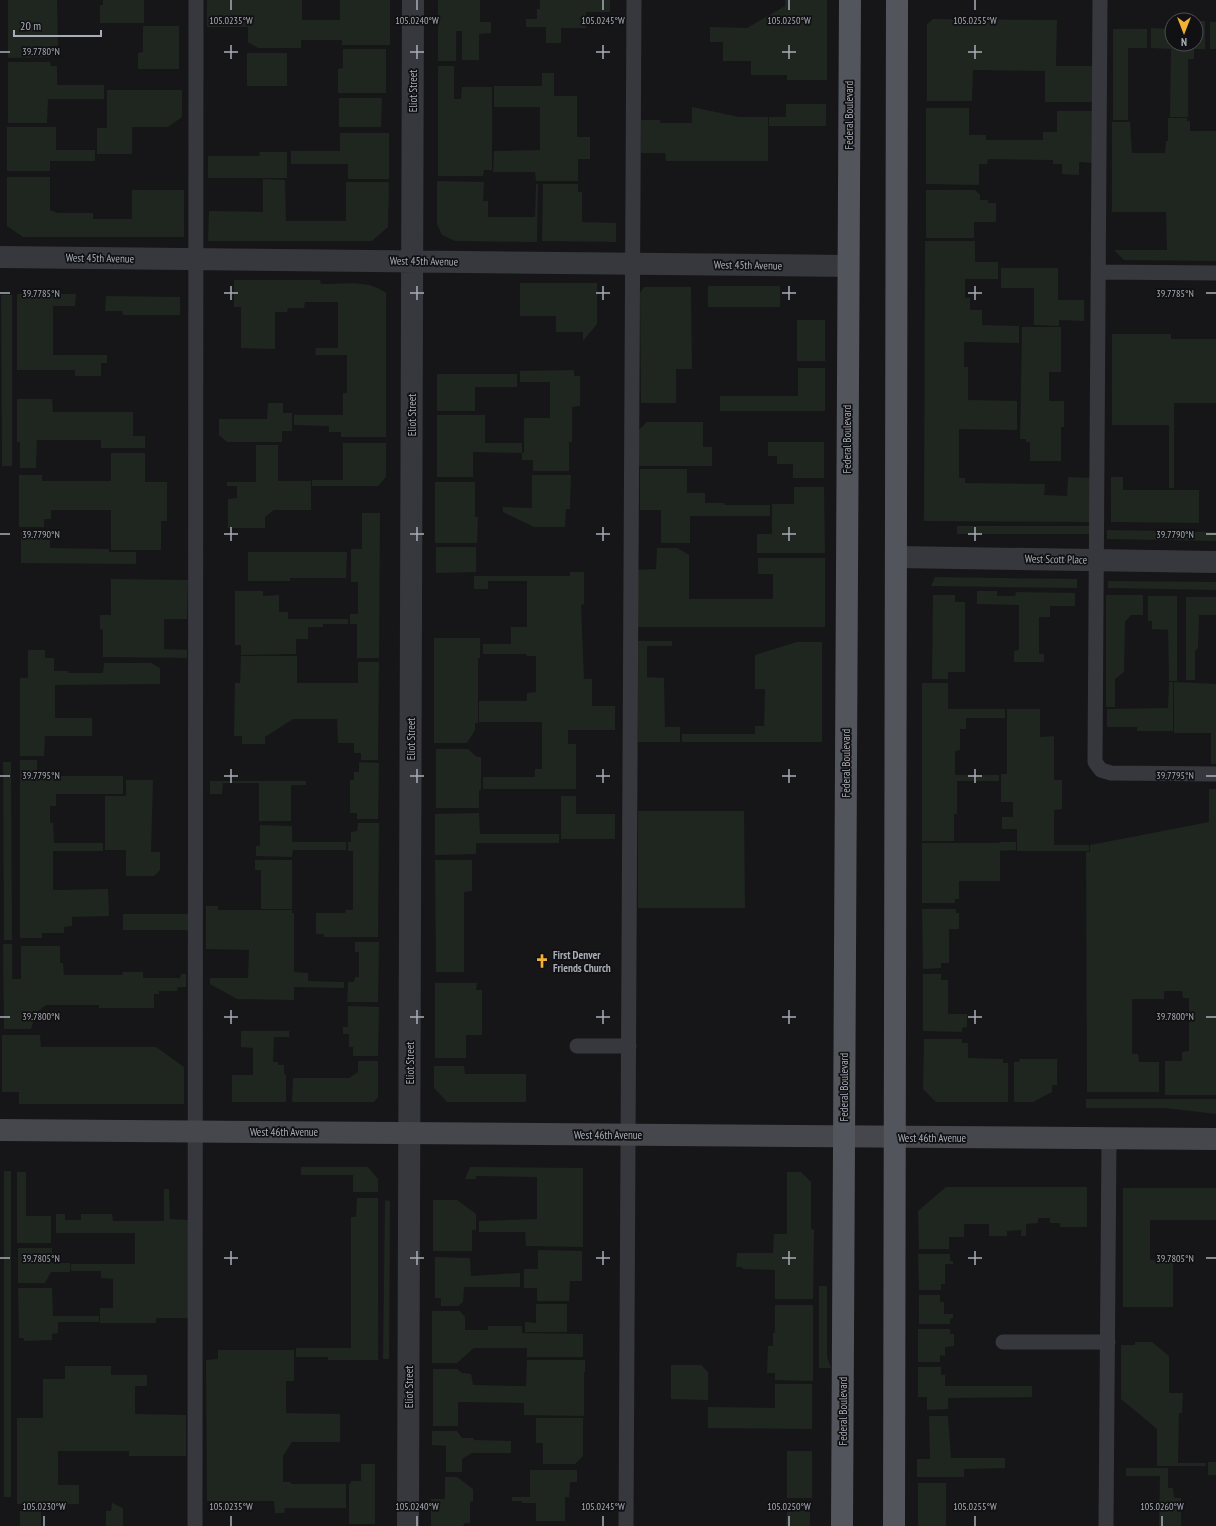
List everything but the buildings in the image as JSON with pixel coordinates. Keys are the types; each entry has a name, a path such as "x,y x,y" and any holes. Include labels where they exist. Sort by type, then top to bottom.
{"main road":[{"name":"Federal Boulevard","path":"842,1526 850,0"},
{"path":"894,1526 897,0"}],"street":[{"name":"Eliot Street","path":"408,1526 413,0"},
{"name":"West 45th Avenue","path":"0,257 848,266"},
{"name":"West Scott Place","path":"896,558 1216,562"},
{"name":"West 46th Avenue","path":"0,1130 1109,1140 1216,1139"}],"lane":[{"path":"195,1526 196,0"},
{"path":"626,1526 634,0"},
{"path":"1100,0 1095,756 1098,766 1106,772 1111,773 1216,774"},
{"path":"1099,272 1216,273"},
{"path":"577,1046 629,1046"},
{"path":"1106,1526 1109,1140"},
{"path":"1002,1342 1108,1342"}],"shaded area":[{"path":"8,0 57,0 58,46 50,46 50,57 8,58"},
{"path":"103,0 144,0 144,23 100,23 100,5 103,5"},
{"path":"207,0 302,0 302,20 340,20 340,0 390,0 390,45 342,45 342,40 301,40 301,48 258,48 248,42 248,27 207,27"},
{"path":"438,0 480,0 480,22 491,22 491,33 479,34 479,60 462,60 462,31 456,31 456,61 438,61"},
{"path":"540,0 610,0 610,12 586,12 586,28 561,28 561,43 546,43 546,27 526,27 526,19 537,19 537,9 540,9"},
{"path":"785,0 827,0 827,80 787,80 787,75 751,75 751,61 723,61 723,42 710,42 710,27 747,28 785,6"},
{"path":"933,19 1057,20 1056,66 1092,66 1092,102 1045,102 1045,71 973,70 972,101 927,101 927,24"},
{"path":"1204,21 1205,21 1204,49"},
{"path":"1210,22 1216,22 1216,49 1210,49"},
{"path":"143,26 179,26 179,69 138,69 138,53 143,52"},
{"path":"1151,28 1164,29 1164,49 1151,48"},
{"path":"1113,29 1147,29 1147,48 1128,48 1128,120 1113,120"},
{"path":"343,49 386,49 386,93 338,93 338,69 343,68"},
{"path":"1171,52 1194,52 1194,59 1188,59 1188,117 1170,117"},
{"path":"247,53 287,53 287,86 247,86"},
{"path":"8,62 50,62 51,66 57,66 57,85 104,85 104,99 48,99 47,123 8,123"},
{"path":"438,66 454,66 454,99 461,99 462,87 492,87 492,170 484,170 483,176 438,176"},
{"path":"542,73 554,73 554,96 577,96 577,137 590,137 590,159 578,159 578,181 536,181 535,172 493,172 494,151 540,150 540,107 494,107 494,86 542,86"},
{"path":"107,90 182,90 182,117 168,127 132,127 132,154 97,154 97,128 107,128"},
{"path":"339,98 382,98 381,127 339,127"},
{"path":"786,104 826,104 826,126 769,126 769,117 786,117"},
{"path":"692,107 739,117 768,117 768,161 666,161 665,153 641,153 641,120 660,120 660,123 692,123"},
{"path":"926,108 969,108 969,135 986,135 986,140 1043,140 1043,132 1057,132 1057,111 1093,111 1093,163 1079,162 1079,175 1062,174 1062,164 1053,164 1053,160 988,159 987,164 979,164 979,185 926,184"},
{"path":"1168,118 1187,118 1187,121 1190,121 1190,131 1216,131 1216,261 1124,260 1114,250 1167,250 1166,212 1112,212 1112,122 1130,122 1132,153 1165,153 1166,141 1168,141"},
{"path":"7,127 56,127 56,150 95,150 95,161 50,161 50,171 7,171"},
{"path":"340,133 389,133 389,179 348,179 348,164 291,164 291,151 340,151"},
{"path":"260,152 287,152 287,178 208,178 208,156 259,156"},
{"path":"7,177 50,177 50,210 58,213 93,213 93,219 132,219 132,190 184,190 184,237 23,237 7,226"},
{"path":"263,179 285,180 286,221 346,221 346,182 389,182 388,227 372,241 208,241 209,211 263,212"},
{"path":"437,181 484,182 483,201 488,201 488,217 535,217 536,184 538,184 537,242 455,241 442,235 437,224"},
{"path":"543,184 578,184 578,192 582,192 582,222 616,223 616,242 542,241"},
{"path":"926,190 975,190 980,195 980,200 988,200 988,203 996,203 996,222 974,222 974,238 926,238"},
{"path":"925,241 975,241 975,262 998,262 998,279 965,279 965,298 970,298 970,310 982,310 982,325 1019,326 1019,343 964,342 964,367 968,367 968,400 1017,401 1017,430 959,429 959,478 965,478 965,483 1045,484 1044,495 1067,496 1068,477 1092,478 1092,522 924,521"},
{"path":"1001,268 1058,268 1058,300 1084,300 1084,321 1059,320 1059,326 1034,325 1034,288 1001,288"},
{"path":"234,280 320,280 321,284 364,284 386,293 386,437 341,437 341,432 329,432 329,426 294,425 294,415 343,415 343,393 347,393 347,355 315,355 316,348 338,348 338,302 305,302 304,308 288,308 287,312 275,312 275,349 241,348 241,307 234,307"},
{"path":"520,283 597,283 597,324 583,341 583,332 556,332 556,316 520,316"},
{"path":"708,286 780,286 780,307 708,307"},
{"path":"644,287 691,287 692,369 676,369 676,403 641,403 640,293"},
{"path":"17,294 76,294 75,306 53,306 53,355 107,355 107,363 101,363 101,376 75,376 75,370 17,370"},
{"path":"1,295 12,295 12,466 2,466"},
{"path":"106,296 180,297 180,315 123,315 122,311 105,311"},
{"path":"797,320 825,320 825,361 797,361"},
{"path":"1022,327 1061,327 1061,372 1049,372 1049,401 1064,401 1064,427 1061,427 1061,461 1030,461 1030,442 1026,442 1026,439 1020,439"},
{"path":"1112,334 1171,334 1171,339 1216,339 1216,403 1174,403 1174,488 1169,488 1169,425 1112,425"},
{"path":"798,368 825,368 825,411 720,411 720,396 798,396"},
{"path":"574,370 574,376 580,376 580,406 572,407 572,442 569,442 569,471 533,471 533,460 522,460 522,453 473,452 473,477 437,477 437,415 485,415 485,443 522,443 522,452 524,453 524,418 550,418 550,382 520,382 520,371"},
{"path":"437,374 517,374 517,387 475,387 475,411 437,411"},
{"path":"17,399 52,399 53,412 133,412 133,436 145,436 145,448 101,448 101,440 37,440 36,468 20,468 20,442 17,442"},
{"path":"268,403 283,403 283,413 292,413 292,431 282,431 282,442 227,442 219,435 219,419 267,419"},
{"path":"647,422 703,422 703,447 712,447 712,466 639,466 639,430"},
{"path":"768,442 824,442 824,478 793,478 793,464 777,464 777,456 768,456"},
{"path":"343,443 386,443 386,477 378,486 312,486 312,480 343,480"},
{"path":"256,445 278,445 278,481 311,481 311,510 274,510 265,517 265,528 228,528 228,499 237,498 237,486 227,486 227,482 256,482"},
{"path":"111,453 145,453 145,482 167,482 167,521 161,521 161,550 111,550 111,510 51,510 51,519 44,519 44,527 19,527 19,475 42,475 42,481 111,481"},
{"path":"640,469 687,469 687,493 705,493 705,503 724,503 725,505 770,505 770,516 690,516 690,543 661,543 661,510 640,510"},
{"path":"532,475 571,475 570,509 566,509 565,527 534,527 503,512 503,507 532,508"},
{"path":"1111,477 1123,477 1123,490 1199,490 1199,523 1111,522"},
{"path":"435,482 475,482 475,517 478,517 477,543 435,543"},
{"path":"794,487 824,487 825,553 757,553 757,534 772,534 772,504 794,504"},
{"path":"362,513 380,513 379,658 357,658 357,624 350,624 350,614 358,614 358,582 351,582 351,549 362,549"},
{"path":"957,526 1090,526 1090,534 957,534"},
{"path":"1107,530 1216,532 1216,541 1107,539"},
{"path":"21,531 42,531 42,540 50,540 50,548 109,549 109,552 136,552 136,564 21,563"},
{"path":"436,547 476,547 476,572 436,573"},
{"path":"657,548 677,548 689,555 689,599 773,599 773,574 758,574 758,558 825,558 825,627 634,627 634,570 656,569"},
{"path":"248,552 347,552 346,578 290,578 290,581 248,581"},
{"path":"570,572 584,572 584,604 581,605 584,679 592,679 592,706 615,706 615,730 568,730 568,744 576,744 576,789 483,789 483,777 535,777 535,769 542,769 542,722 479,722 479,701 527,701 527,693 536,692 536,656 527,656 526,654 483,654 483,644 511,644 511,627 527,627 527,581 488,581 488,589 474,589 474,576 570,576"},
{"path":"935,577 1077,579 1077,588 931,586"},
{"path":"111,579 188,580 187,619 164,619 164,649 187,650 187,658 103,657 103,630 100,629 100,615 111,615"},
{"path":"1108,581 1216,582 1216,590 1108,588"},
{"path":"235,591 263,591 263,596 279,595 279,612 288,612 288,619 348,619 348,624 323,624 323,627 308,627 308,639 296,639 296,654 241,655 241,645 235,645"},
{"path":"977,591 997,591 997,596 1015,596 1016,592 1075,593 1075,606 1050,606 1050,617 1039,617 1039,654 1044,654 1044,662 1014,662 1014,651 1019,650 1019,605 977,604"},
{"path":"933,595 955,595 955,602 965,602 965,672 948,672 948,679 932,679"},
{"path":"1106,595 1143,595 1143,615 1131,615 1125,622 1124,672 1115,679 1115,707 1106,707"},
{"path":"1148,596 1177,596 1177,681 1169,681 1168,630 1152,629 1152,621 1148,621"},
{"path":"1186,597 1216,597 1216,615 1199,615 1198,648 1195,651 1195,680 1186,680"},
{"path":"434,638 480,638 480,658 478,658 478,723 475,723 475,730 467,743 434,743"},
{"path":"638,641 672,641 672,646 647,646 647,677 664,678 665,727 680,727 680,742 638,742"},
{"path":"797,642 822,642 822,742 682,742 682,734 755,734 755,726 764,726 765,689 755,689 755,655"},
{"path":"28,650 45,650 45,658 54,658 54,671 68,671 68,673 103,673 104,663 151,663 160,668 160,684 55,685 55,718 92,718 92,736 45,736 44,756 20,756 20,678 28,678"},
{"path":"241,656 297,656 297,683 358,683 358,662 379,662 378,760 361,760 361,753 354,753 354,743 338,743 337,719 293,719 265,737 265,744 242,744 242,736 234,736 235,683 240,683"},
{"path":"1169,682 1173,682 1173,731 1137,731 1137,727 1107,727 1107,709 1168,708"},
{"path":"1174,682 1216,684 1216,764 1211,764 1211,733 1174,733"},
{"path":"922,683 948,683 948,709 1005,709 1005,718 966,718 966,729 960,729 960,750 955,751 955,775 999,775 999,781 957,781 957,814 954,814 954,841 922,841"},
{"path":"1007,709 1040,709 1040,737 1054,736 1054,780 1062,780 1062,809 1054,810 1054,845 1089,845 1089,851 1017,851 1017,829 1002,829 1002,817 1013,817 1013,802 1001,802 1001,774 1007,774"},
{"path":"436,749 468,749 477,757 481,757 481,790 479,790 479,808 436,808"},
{"path":"20,760 37,760 37,776 123,776 123,794 56,794 56,806 50,806 50,823 53,823 54,843 103,843 103,851 53,851 53,890 108,889 109,916 72,917 72,926 64,927 64,933 42,933 42,938 20,938"},
{"path":"3,762 11,762 12,940 4,940"},
{"path":"359,762 379,763 378,819 357,819 357,813 350,813 350,780 354,780 354,772 359,772"},
{"path":"126,780 153,780 151,852 160,852 160,870 154,876 126,876 126,850 105,850 105,796 126,796"},
{"path":"210,781 306,781 306,785 291,785 291,821 259,821 259,783 223,783 222,794 210,794"},
{"path":"1209,789 1216,789 1216,1095 1165,1095 1165,1061 1182,1061 1182,1052 1189,1051 1189,998 1183,998 1182,991 1164,991 1164,999 1132,999 1132,1054 1138,1054 1139,1062 1159,1062 1159,1092 1087,1092 1086,852 1090,852 1090,845 1209,822"},
{"path":"561,796 576,796 576,814 615,814 615,839 561,839"},
{"path":"638,811 744,811 745,908 638,908"},
{"path":"479,813 480,834 559,834 559,843 476,843 476,854 435,855 435,814"},
{"path":"358,823 379,823 378,937 324,937 324,934 316,934 316,913 345,913 346,910 353,910 353,851 348,851 348,842 351,842 351,832 357,831"},
{"path":"260,825 292,826 292,842 346,842 346,850 293,850 292,857 256,856 256,846 260,846"},
{"path":"1016,842 1016,850 1000,851 1000,881 959,881 959,899 955,899 955,903 922,903 922,843"},
{"path":"255,860 292,860 292,909 261,909 261,870 255,870"},
{"path":"435,860 472,860 472,891 464,892 464,972 436,972"},
{"path":"206,906 218,906 218,910 292,910 292,913 294,913 294,972 308,973 308,981 344,982 344,988 294,987 294,1000 237,999 210,984 210,978 248,978 249,950 206,949"},
{"path":"922,909 956,909 956,913 959,913 959,929 949,929 949,963 941,963 941,968 923,969"},
{"path":"123,914 189,914 189,930 123,930"},
{"path":"355,942 379,942 378,1002 347,1002 348,982 354,982 355,977 359,977 359,952 355,952"},
{"path":"3,944 12,944 12,979 21,979 21,946 60,946 60,963 63,963 64,975 122,975 123,972 143,972 143,978 180,978 181,974 186,974 186,987 178,987 177,991 159,991 159,994 154,994 154,1008 99,1008 99,1005 46,1005 36,1013 31,1029 4,1029"},
{"path":"923,974 941,974 941,980 948,980 948,1014 967,1014 967,1027 962,1028 962,1032 923,1031"},
{"path":"435,983 477,983 476,990 482,990 482,1035 466,1035 466,1058 435,1058"},
{"path":"348,1006 379,1007 378,1056 353,1056 353,1047 349,1047 349,1034 343,1034 343,1027 348,1027"},
{"path":"241,1031 289,1031 289,1037 274,1037 273,1062 278,1062 278,1065 284,1065 284,1074 286,1075 286,1102 232,1102 232,1075 253,1075 253,1048 241,1047"},
{"path":"2,1035 40,1035 41,1047 156,1047 184,1067 184,1104 19,1104 19,1092 2,1092"},
{"path":"924,1039 962,1039 962,1043 968,1043 968,1058 1003,1059 1003,1063 1008,1063 1008,1102 936,1102 923,1089"},
{"path":"1020,1059 1057,1059 1057,1085 1052,1085 1052,1092 1033,1102 1014,1102 1014,1062 1019,1062"},
{"path":"358,1061 378,1061 378,1097 374,1102 292,1102 293,1078 349,1078 358,1072"},
{"path":"434,1066 464,1066 465,1074 526,1074 526,1102 447,1102 434,1088"},
{"path":"1086,1099 1216,1099 1216,1114 1165,1108 1086,1108"},
{"path":"301,1167 368,1167 378,1179 378,1192 353,1192 353,1175 301,1175"},
{"path":"470,1167 583,1168 583,1247 526,1246 525,1232 479,1232 479,1221 537,1219 537,1177 476,1176 476,1179 465,1179"},
{"path":"4,1171 11,1171 11,1497 4,1497"},
{"path":"17,1172 26,1172 26,1216 51,1216 51,1243 17,1243"},
{"path":"787,1172 801,1172 811,1182 811,1229 814,1230 813,1299 775,1299 775,1270 743,1269 742,1267 736,1267 737,1253 773,1253 774,1234 787,1234"},
{"path":"946,1187 1087,1187 1087,1227 1060,1227 1060,1223 1050,1223 1050,1218 1038,1218 1038,1223 1026,1224 1026,1236 1021,1236 1021,1230 1007,1231 1007,1236 989,1236 989,1224 964,1224 964,1237 949,1237 949,1249 919,1249 918,1211"},
{"path":"1123,1188 1216,1188 1216,1220 1150,1220 1150,1260 1173,1261 1173,1307 1123,1307"},
{"path":"164,1189 169,1189 170,1219 189,1220 189,1318 156,1318 156,1323 100,1323 100,1308 113,1308 113,1279 101,1278 101,1271 71,1271 71,1264 135,1264 135,1233 56,1233 56,1214 65,1214 65,1220 81,1220 81,1214 112,1214 113,1221 164,1221"},
{"path":"357,1198 378,1198 378,1360 328,1360 328,1357 296,1357 296,1348 351,1348 351,1217 356,1217"},
{"path":"385,1200 390,1201 389,1359 383,1359"},
{"path":"433,1200 457,1200 476,1214 476,1230 472,1230 472,1251 433,1251"},
{"path":"18,1248 52,1248 52,1263 70,1263 70,1272 51,1272 45,1283 18,1283"},
{"path":"538,1250 582,1251 582,1281 570,1281 569,1301 537,1301 537,1288 524,1288 524,1269 538,1269"},
{"path":"918,1254 950,1254 950,1261 953,1261 953,1264 945,1264 945,1284 941,1284 941,1290 919,1290"},
{"path":"435,1257 470,1258 471,1276 520,1273 520,1287 464,1287 463,1302 458,1306 441,1306 441,1298 435,1298"},
{"path":"819,1286 827,1286 827,1357 831,1368 819,1368"},
{"path":"18,1288 52,1288 53,1316 99,1316 99,1322 58,1322 58,1333 52,1334 52,1340 24,1341 24,1338 19,1338"},
{"path":"919,1295 940,1295 940,1302 944,1302 944,1314 953,1314 953,1318 950,1319 950,1324 919,1324"},
{"path":"536,1304 567,1304 567,1332 525,1332 525,1322 536,1323"},
{"path":"775,1305 813,1305 813,1381 775,1380 775,1373 767,1373 768,1346 773,1346 773,1333 775,1333"},
{"path":"432,1311 460,1311 465,1317 465,1330 488,1330 488,1326 522,1326 522,1333 583,1334 583,1357 527,1357 527,1348 474,1348 457,1363 432,1363"},
{"path":"918,1329 950,1329 950,1334 954,1334 954,1346 945,1347 945,1356 940,1355 940,1362 918,1362"},
{"path":"1135,1342 1152,1342 1169,1356 1169,1393 1183,1393 1182,1413 1179,1413 1178,1463 1206,1463 1205,1466 1157,1466 1157,1429 1121,1399 1121,1345 1135,1345"},
{"path":"218,1350 294,1350 294,1381 286,1381 286,1413 340,1414 340,1442 292,1442 283,1456 283,1482 291,1482 291,1484 346,1484 346,1508 285,1508 284,1513 275,1513 274,1501 207,1501 206,1360 218,1359"},
{"path":"527,1360 585,1360 584,1416 524,1415 524,1403 458,1402 458,1426 433,1426 433,1369 457,1369 462,1373 471,1374 473,1385 526,1386"},
{"path":"671,1365 701,1365 708,1372 708,1400 671,1399"},
{"path":"65,1366 111,1366 111,1375 147,1375 147,1386 135,1386 135,1414 186,1415 186,1456 129,1456 129,1451 58,1451 58,1485 79,1485 79,1504 17,1504 17,1418 43,1418 43,1379 65,1379"},
{"path":"918,1367 941,1367 941,1375 945,1375 945,1386 1032,1386 1032,1397 948,1398 948,1409 927,1410 927,1397 918,1397"},
{"path":"775,1384 812,1384 812,1429 708,1428 708,1407 775,1408"},
{"path":"929,1416 948,1416 951,1458 1005,1458 1005,1468 964,1469 964,1477 917,1477 917,1459 930,1459"},
{"path":"536,1418 583,1418 583,1456 575,1464 543,1464 543,1443 536,1443"},
{"path":"432,1431 457,1431 462,1438 473,1438 474,1440 511,1441 511,1453 472,1453 462,1459 462,1472 446,1472 446,1446 432,1445"},
{"path":"787,1451 812,1451 812,1498 787,1498"},
{"path":"1208,1462 1216,1462 1216,1475 1208,1475"},
{"path":"361,1464 375,1464 375,1524 349,1524 349,1484 351,1481 361,1481"},
{"path":"1126,1468 1168,1468 1168,1488 1173,1488 1174,1498 1181,1498 1181,1526 1159,1526 1160,1476 1126,1476"},
{"path":"530,1470 577,1470 577,1482 570,1482 569,1497 565,1497 565,1521 536,1521 536,1503 512,1501 512,1497 530,1497"},
{"path":"445,1477 457,1477 473,1489 473,1501 470,1502 470,1523 465,1523 463,1526 431,1526 431,1499 445,1499"},
{"path":"918,1483 946,1483 946,1526 918,1526"},
{"path":"112,1503 123,1508 123,1526 106,1526 106,1511 111,1511"},
{"path":"20,1511 41,1511 41,1526 20,1526"},
{"path":"787,1511 810,1511 810,1526 786,1526"}],"place":[{"name":"First Denver Friends Church","path":"542,961"}]}
